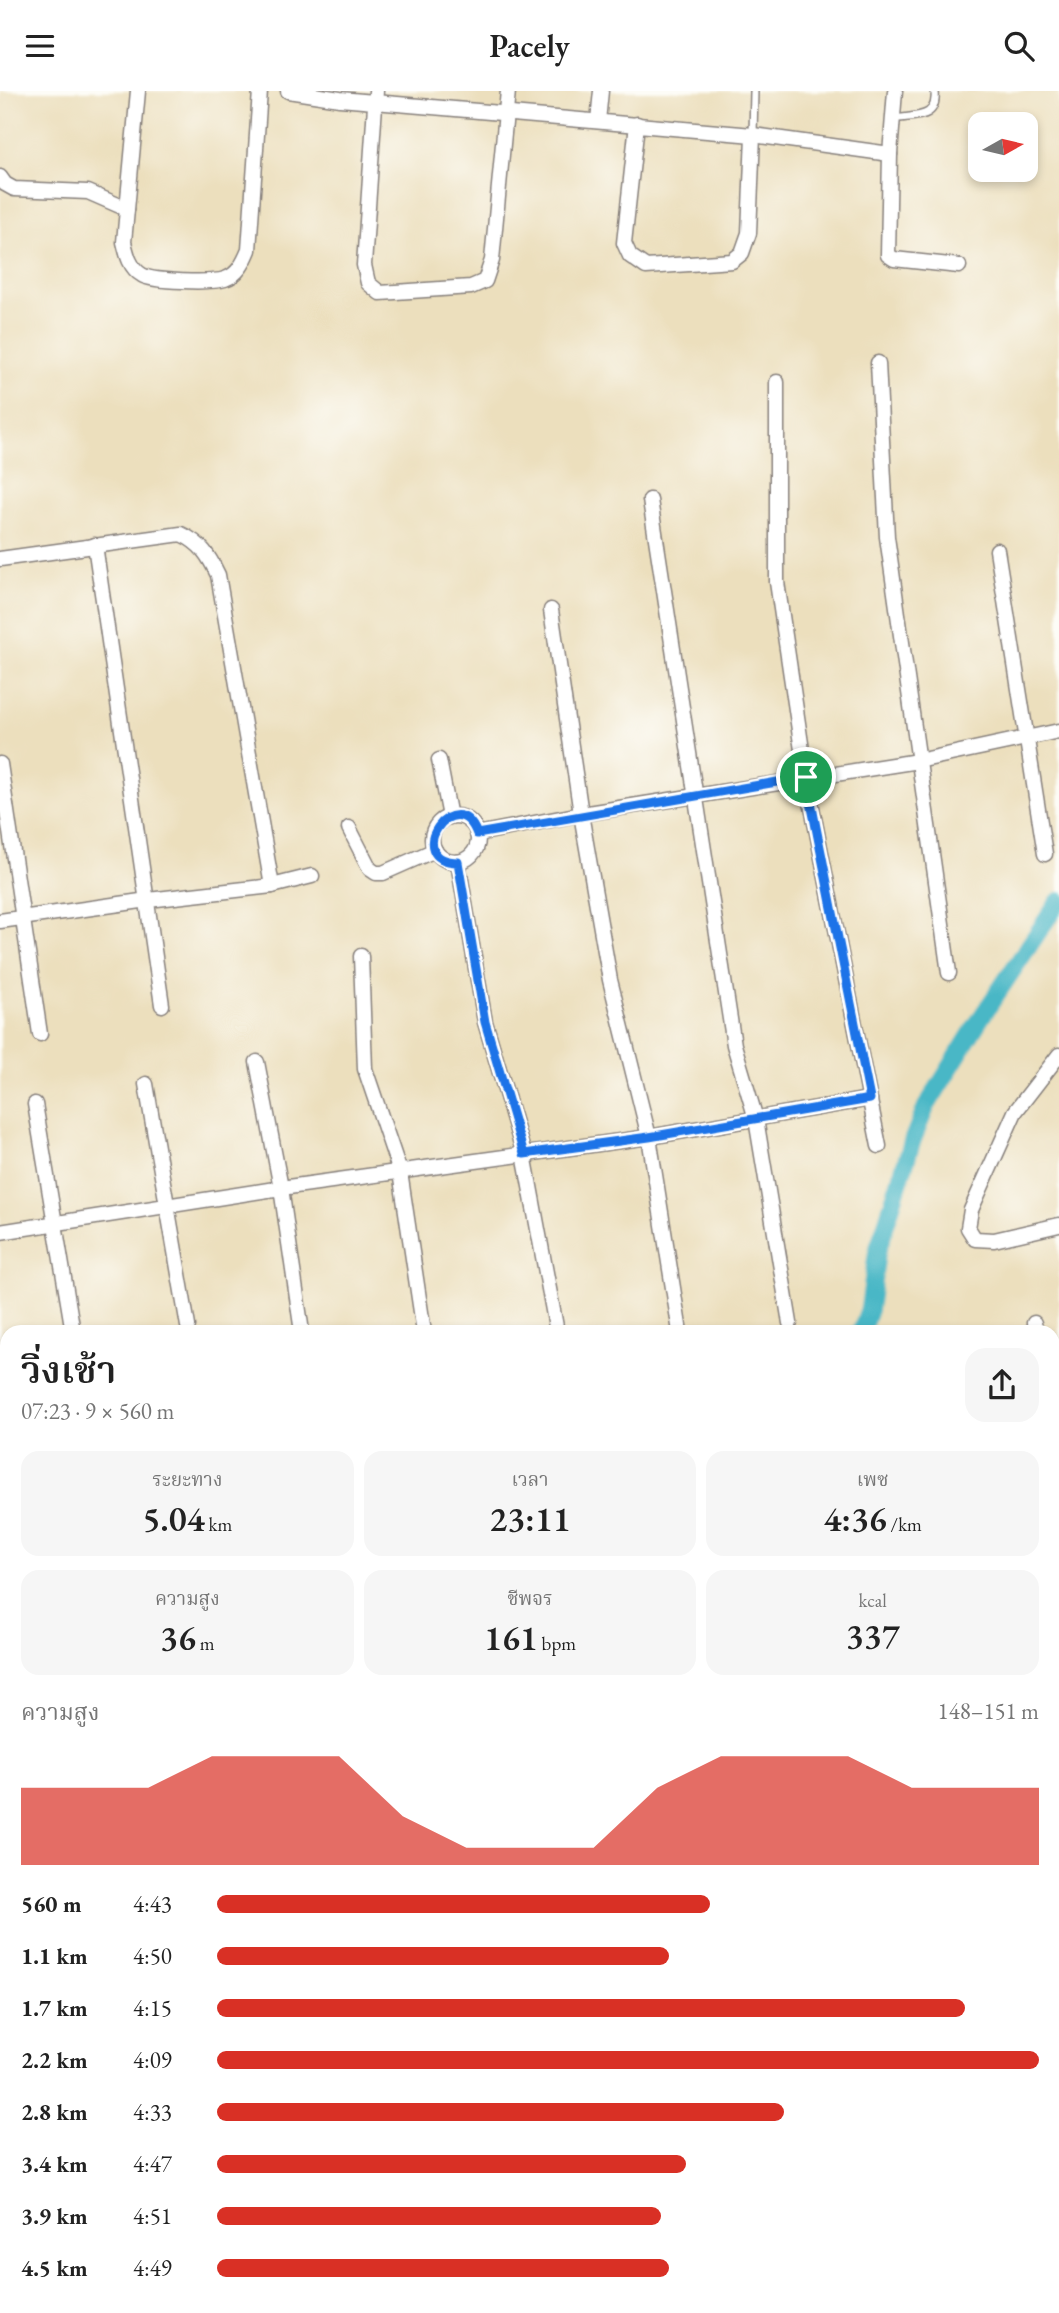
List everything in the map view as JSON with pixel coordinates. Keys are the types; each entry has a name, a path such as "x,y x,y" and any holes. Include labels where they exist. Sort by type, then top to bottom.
{"street":[{"path":"138,91 124,242 129,262 141,275 158,281 225,279 241,268 249,250 260,91"},
{"path":"288,91 340,99 376,96 507,114 753,135 890,154"},
{"path":"376,96 364,265 368,283 380,293 471,287 485,281 492,260 508,91"},
{"path":"598,121 601,91"},
{"path":"895,91 890,154 888,255 894,259 959,266"},
{"path":"637,124 624,243 629,256 646,267 732,261 742,253 749,233 753,135"},
{"path":"0,177 14,189 88,192 127,209"},
{"path":"878,363 887,537 949,973"},
{"path":"777,382 777,582 806,777 879,1146"},
{"path":"650,500 734,1045 756,1119 790,1323"},
{"path":"0,559 181,534 195,541 208,555 218,575 272,886"},
{"path":"95,545 162,1005"},
{"path":"998,550 1045,854"},
{"path":"551,610 581,814 610,980 649,1137 679,1325"},
{"path":"477,834 581,814 918,761 1059,731"},
{"path":"439,760 450,817"},
{"path":"0,764 40,1034"},
{"path":"450,817 467,820 477,834 478,841 474,852 470,857 458,862 444,859 435,850 433,843 435,829 450,817"},
{"path":"349,828 370,869 376,873 383,873 435,850"},
{"path":"458,862 485,1022 524,1154 556,1325"},
{"path":"0,922 148,900 272,886 312,876"},
{"path":"361,956 365,1069 400,1171 423,1325"},
{"path":"1059,1055 1015,1112 971,1210 968,1228 975,1239 994,1240 1059,1224"},
{"path":"257,1062 281,1188 301,1325"},
{"path":"146,1084 188,1325"},
{"path":"0,1233 281,1188 649,1137 870,1099"},
{"path":"35,1104 72,1325"}],"lane":[{"path":"753,135 754,91"},
{"path":"893,119 934,110 937,104 935,91"}],"waterway":[{"path":"864,1325 869,1309 877,1252 926,1107 982,1016 1059,901"}],"route":[{"path":"806,777 870,1099 649,1137 524,1154 485,1022 458,862 444,859 435,850 435,829 444,820 456,817 472,824 477,834 806,777"}]}
